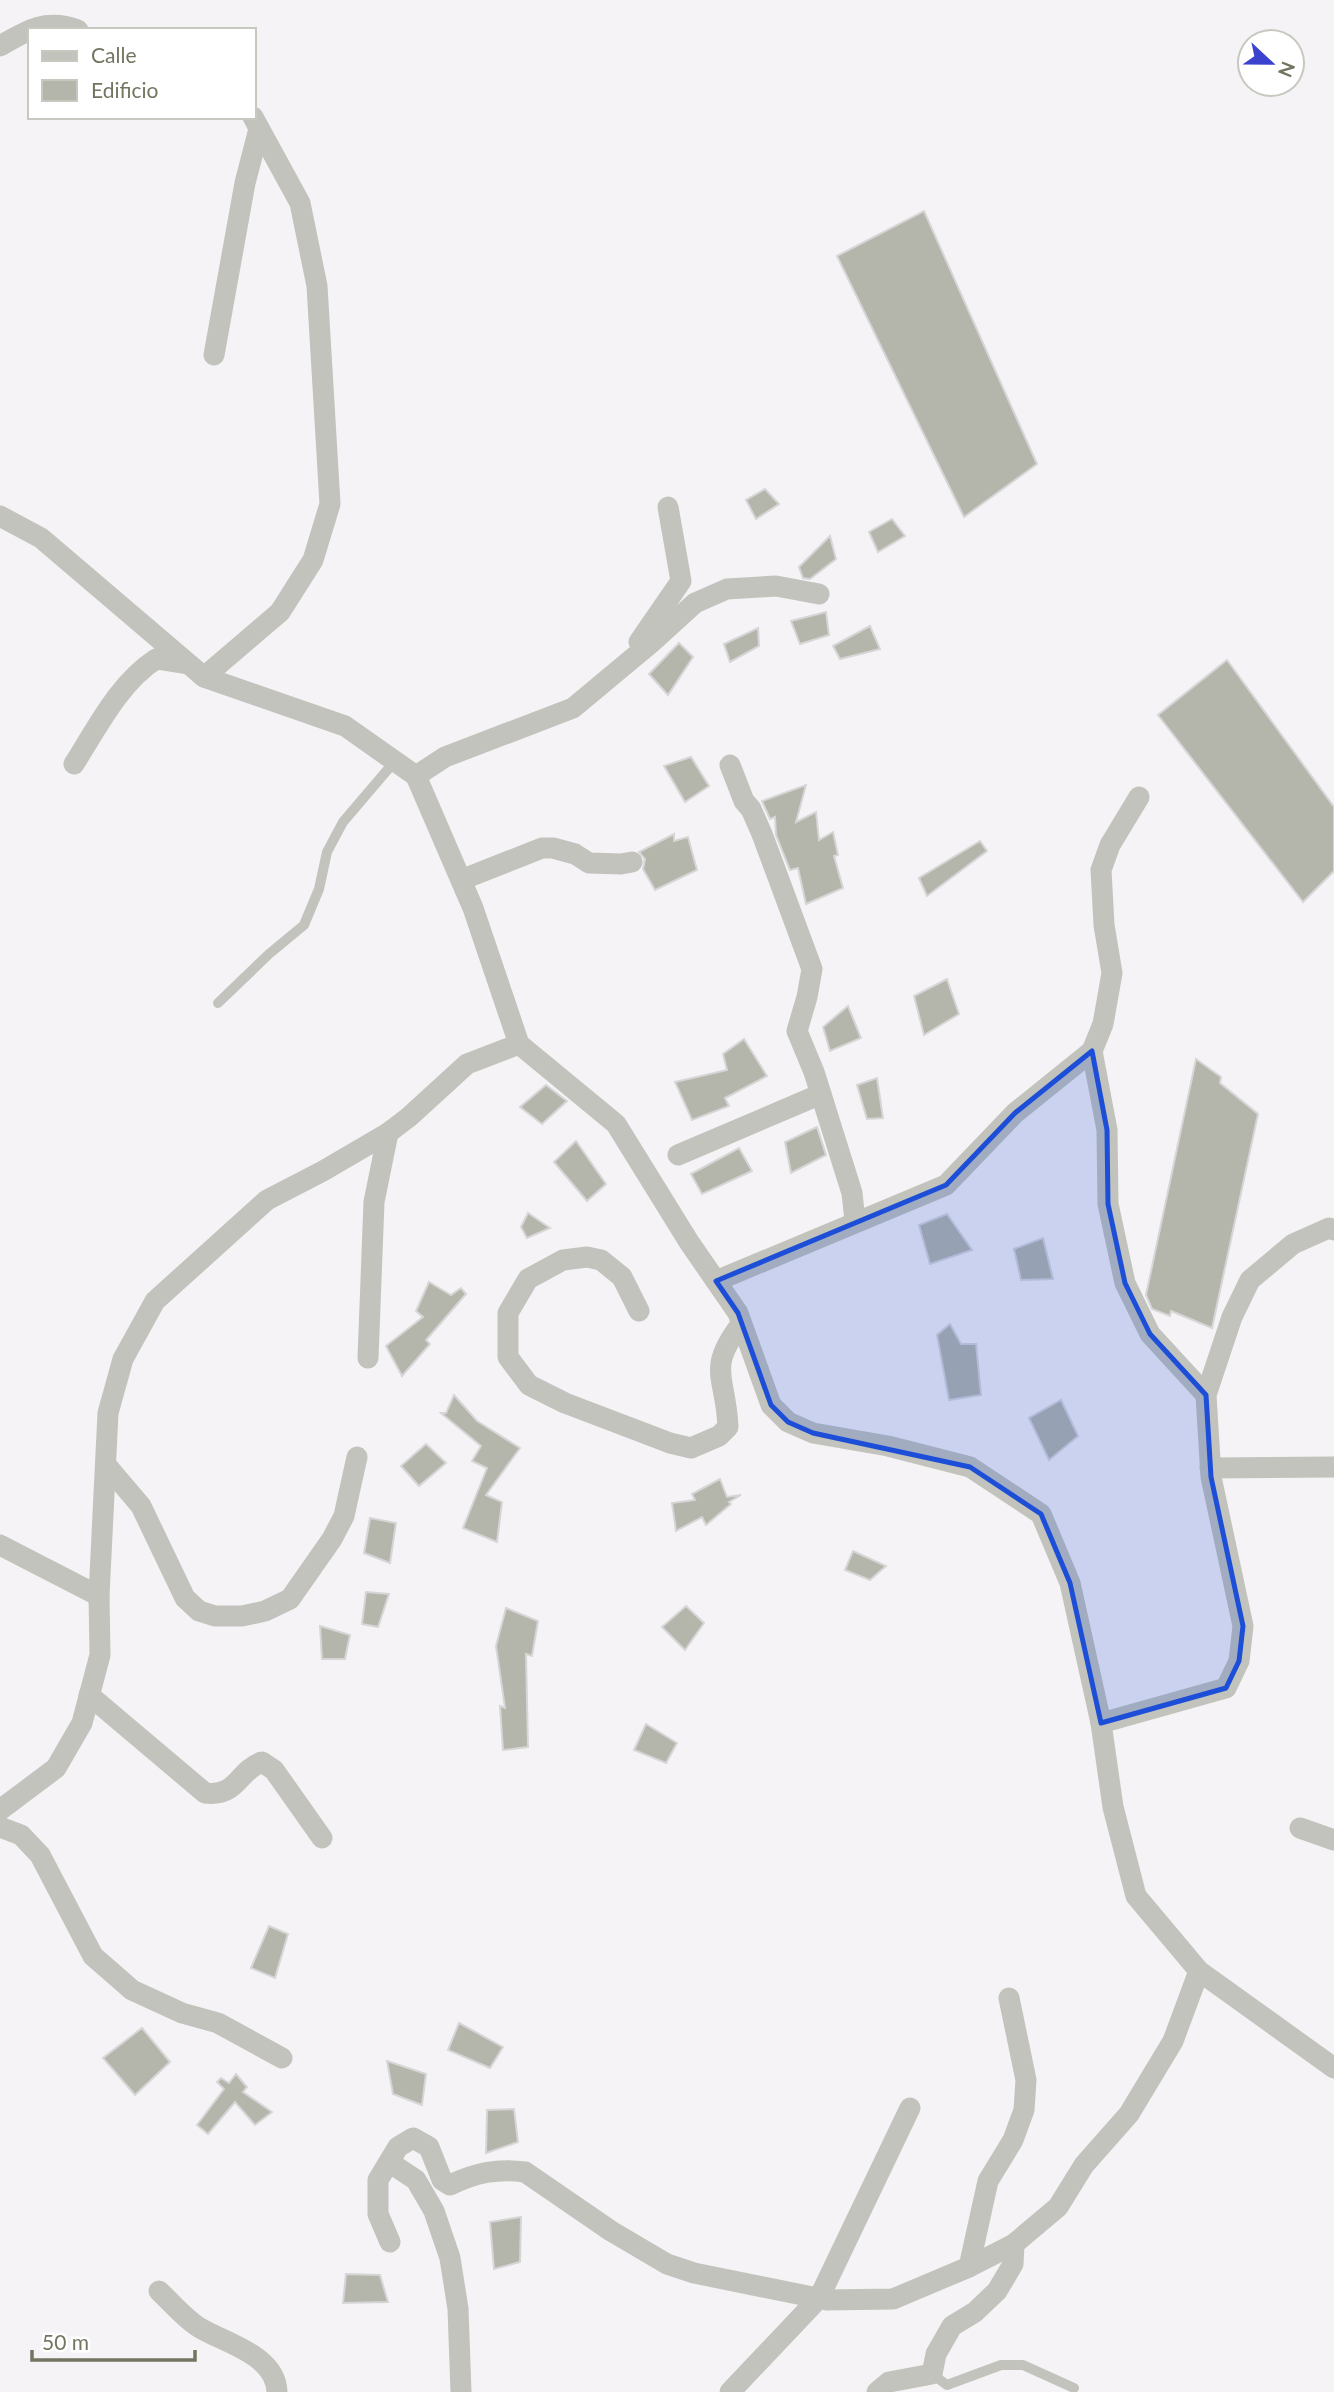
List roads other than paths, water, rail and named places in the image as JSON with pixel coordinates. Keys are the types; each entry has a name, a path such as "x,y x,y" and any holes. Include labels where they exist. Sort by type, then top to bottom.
{"street":[{"path":"31,28 62,24 73,28"},
{"path":"0,46 28,30"},
{"path":"214,355 256,123"},
{"path":"197,671 280,612 313,560 330,504 314,274 300,203 256,123"},
{"path":"617,672 681,581 668,508"},
{"path":"0,516 41,538 197,671"},
{"path":"416,776 445,757 573,708 695,603 727,589 776,586 820,594"},
{"path":"74,764 114,703 141,669 156,659 197,671 345,726 416,776 461,880 519,1044 616,1124 689,1242 738,1313 771,1405 788,1422 813,1433 888,1446 970,1468 1041,1514 1070,1583 1101,1723 1113,1807 1136,1896 1199,1970 1334,2068"},
{"path":"730,765 744,801 751,808 762,834 812,969 797,1031 821,1094 852,1193 855,1221"},
{"path":"716,1280 946,1185 1015,1113 1091,1051 1104,1024 1112,973 1104,925 1101,870 1110,845 1139,797"},
{"path":"461,880 542,848 575,854 589,863 632,862"},
{"path":"0,1810 56,1768 82,1723 100,1655 99,1596 108,1413 123,1359 155,1301 267,1200 388,1133 467,1063 519,1044"},
{"path":"1091,1051 1107,1130 1108,1204 1125,1283 1150,1334 1206,1395"},
{"path":"678,1155 821,1094"},
{"path":"368,1358 374,1202 388,1133"},
{"path":"1101,1723 1226,1688 1239,1661 1243,1626 1210,1468 1206,1395 1232,1317 1250,1280 1293,1244 1329,1228 1334,1230"},
{"path":"639,1311 622,1278 601,1260 587,1257 563,1261 528,1279 508,1312 508,1357 529,1385 553,1397 670,1443 691,1448 719,1436 729,1427 718,1367 726,1343 741,1324"},
{"path":"107,1466 141,1506 185,1598 200,1611 215,1616 242,1616 265,1611 290,1599 332,1539 344,1516 357,1457"},
{"path":"1210,1468 1334,1467"},
{"path":"0,1545 99,1596"},
{"path":"89,1695 205,1793 220,1794 233,1787 254,1765 262,1762 274,1770 322,1838"},
{"path":"0,1827 21,1835 40,1855 93,1956 132,1990 182,2013 218,2022 282,2058"},
{"path":"1300,1828 1334,1840"},
{"path":"390,2242 378,2214 378,2180 398,2147 413,2138 429,2147 442,2180 450,2185 475,2173 510,2170 525,2172 611,2231 667,2264 694,2273 819,2298 893,2300 1014,2244 1058,2207 1084,2165 1129,2114 1173,2041 1199,1970"},
{"path":"969,2267 988,2181 1013,2140 1024,2110 1026,2080 1009,1998"},
{"path":"730,2392 819,2298 910,2108"},
{"path":"389,2162 416,2180 434,2211 446,2246 458,2309 461,2392"},
{"path":"877,2392 889,2382 932,2374 936,2354 952,2326 975,2312 997,2291 1013,2264 1014,2244"},
{"path":"159,2291 199,2328 236,2344 259,2359 276,2383 277,2392"}],"lane":[{"path":"218,1003 304,925 318,889 327,852 344,822 395,761"},
{"path":"932,2374 947,2385 1001,2365 1023,2365 1073,2388"}]}
